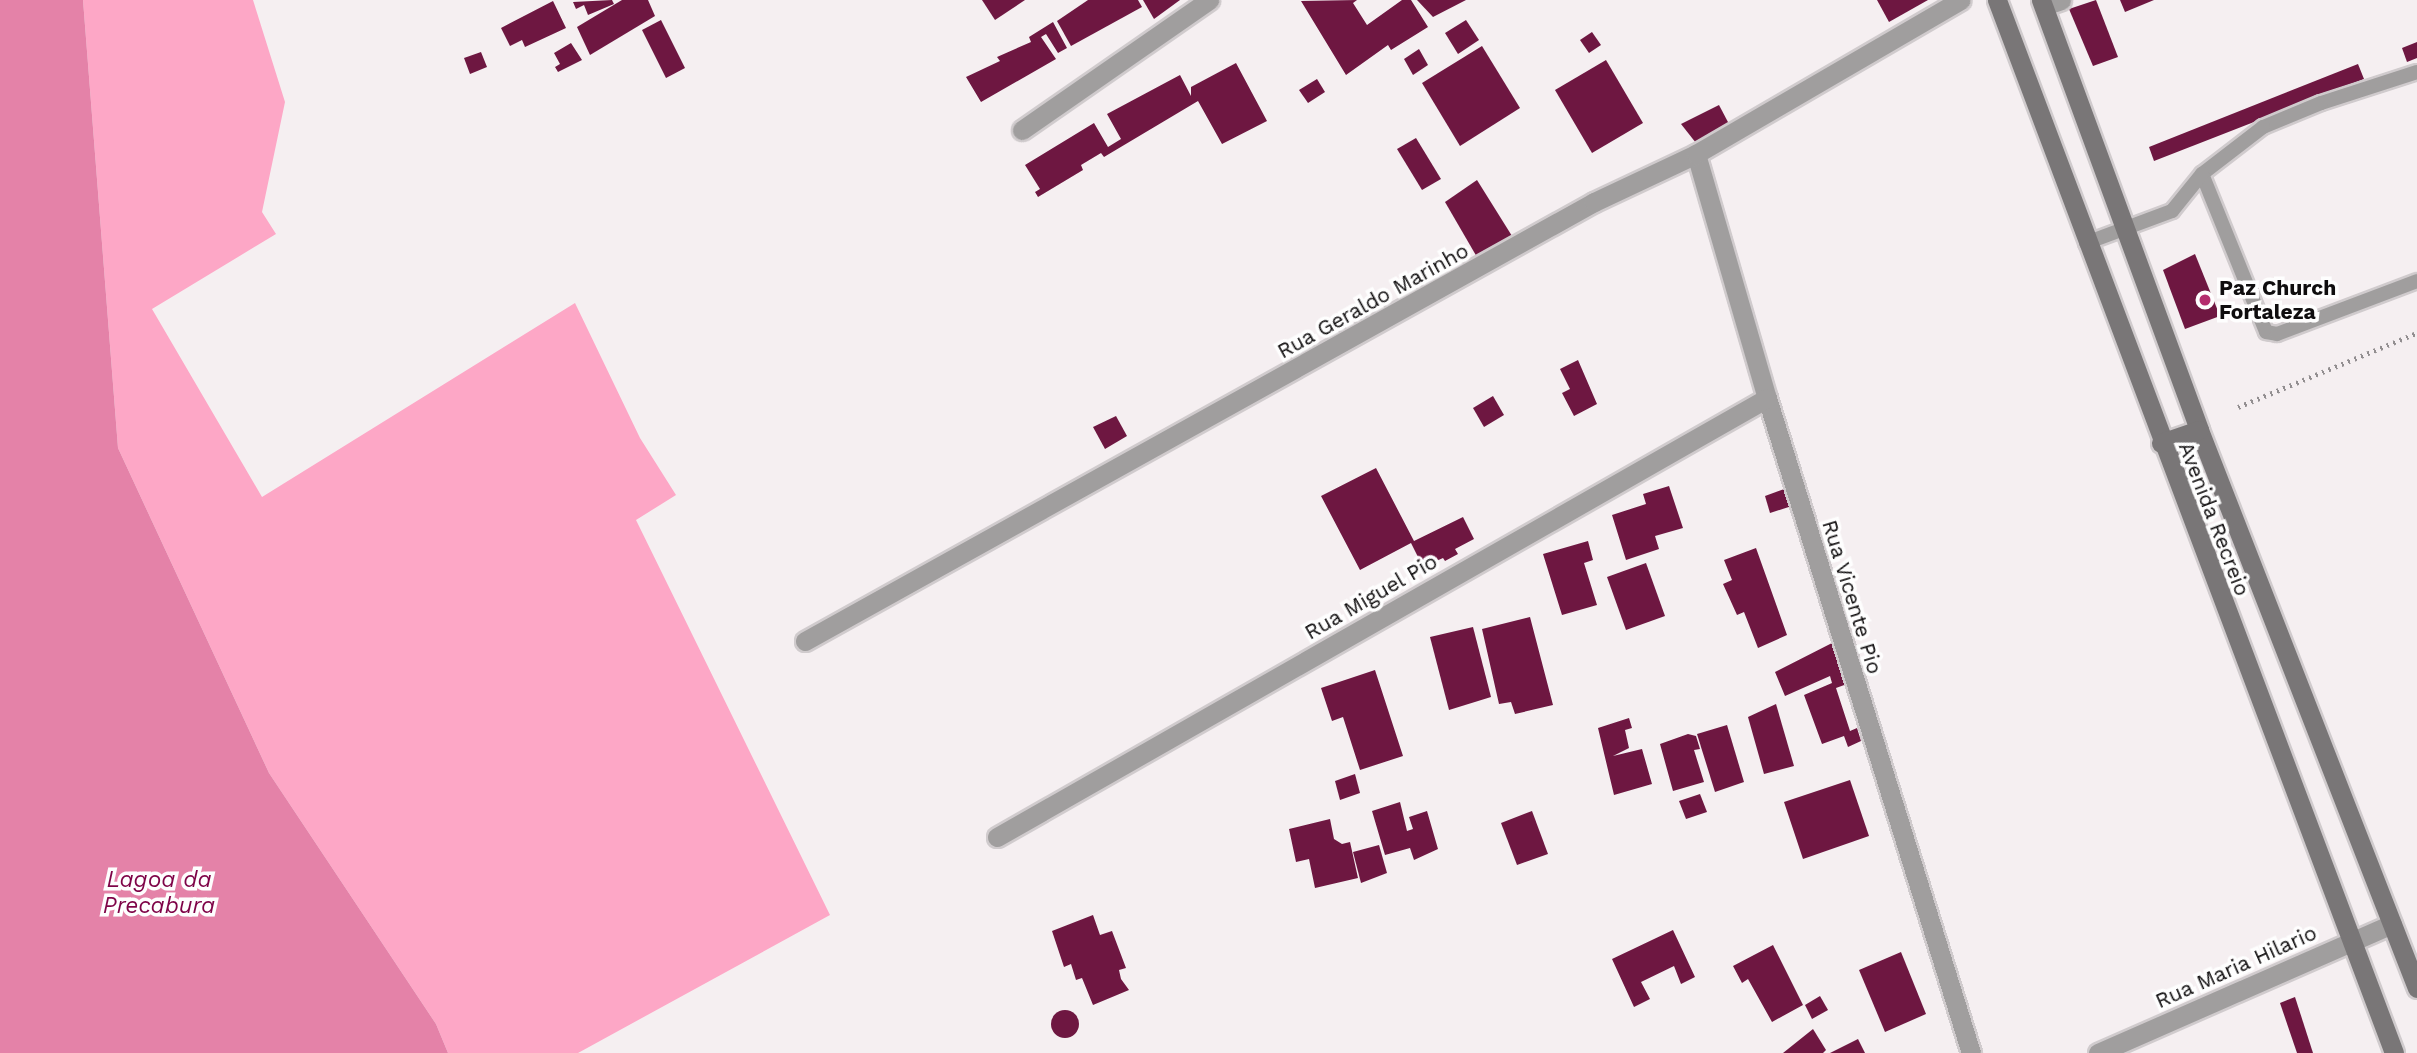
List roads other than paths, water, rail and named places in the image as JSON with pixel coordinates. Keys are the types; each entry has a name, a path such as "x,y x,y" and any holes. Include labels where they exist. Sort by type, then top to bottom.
{"main road":[{"name":"Avenida Recreio","path":"1997,0 2161,443 2394,1053"},
{"name":"Avenida Recreio","path":"2048,2 2124,230 2199,430 2417,988"},
{"path":"2161,443 2199,430"}],"street":[{"path":"1022,130 1209,0"},
{"name":"Rua Geraldo Marinho","path":"805,641 1594,202 1696,154 1961,0"},
{"name":"Rua Vicente Pio","path":"1696,154 1766,398 1970,1053"},
{"name":"Rua Miguel Pio","path":"997,837 1766,398"},
{"name":"Rua Maria Hilario","path":"2098,1053 2392,924"}],"lane":[{"path":"2086,243 2172,211 2202,174 2263,127 2320,103 2417,72"},
{"path":"2202,174 2266,332 2277,334 2417,281"}],"water":[{"name":"Lagoa da Precabura","path":"0,0 83,0 118,448 269,773 436,1024 448,1053 0,1053"}],"place":[{"name":"Paz Church Fortaleza","path":"2205,300"}]}
